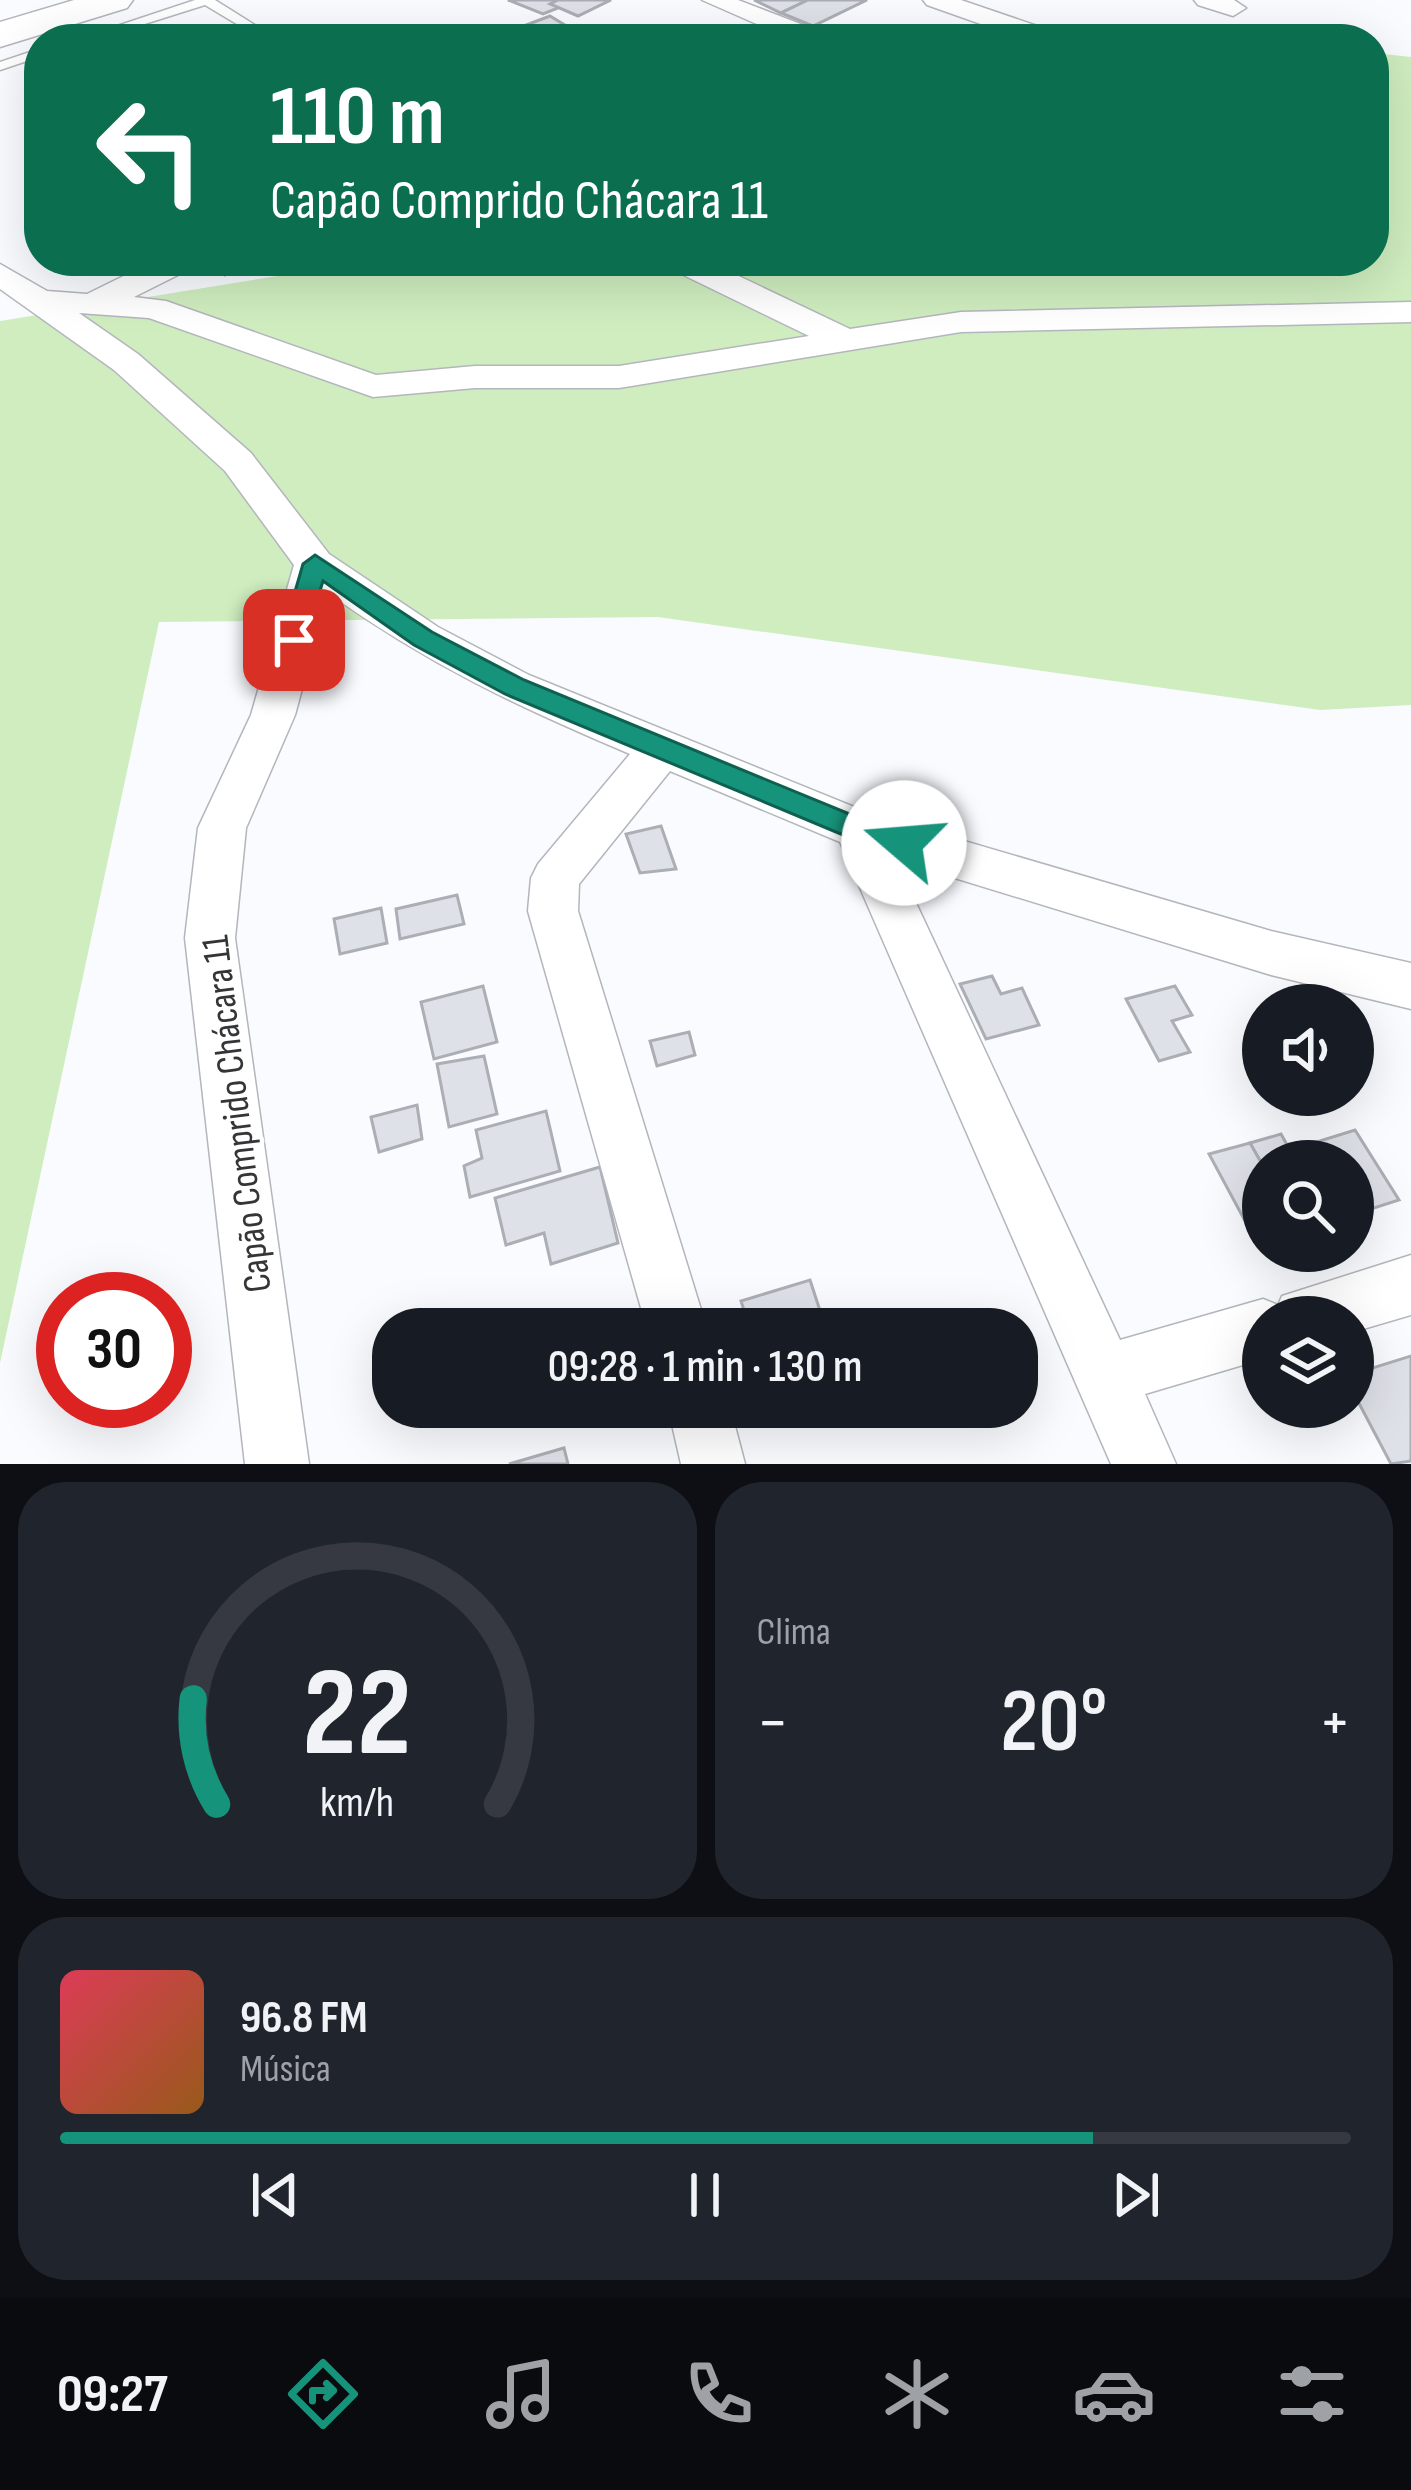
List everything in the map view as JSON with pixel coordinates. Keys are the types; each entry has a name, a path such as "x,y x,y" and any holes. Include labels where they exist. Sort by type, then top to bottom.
{"main road":[{"path":"36,24 115,0"}],"street":[{"path":"715,0 776,24"},
{"path":"936,0 1006,24"},
{"path":"0,274 126,362 238,461 315,564 423,638 496,678 858,829 1271,953 1411,986"},
{"path":"92,304 149,276"},
{"path":"712,276 842,339"},
{"path":"43,301 154,308 373,386 475,377 619,377 842,339 1018,318 1411,312"},
{"name":"Capão Comprido Chácara 11","path":"277,1464 210,938 222,829 272,716 315,564"},
{"path":"663,747 555,878 553,910 670,1308"},
{"path":"858,829 1144,1464"},
{"path":"1374,1297 1411,1286"},
{"path":"1105,1375 1242,1335"},
{"path":"704,1428 713,1464"}],"lane":[{"path":"131,24 207,0 246,24"}],"green space":[{"path":"1389,55 1411,57 1411,705 1320,710 658,617 159,622 0,1363 0,321 278,276 1389,276"}],"building":[{"path":"508,0 552,0 563,6 543,14"},
{"path":"611,0 578,16 550,4"},
{"path":"754,0 808,0 781,13"},
{"path":"808,0 867,0 817,24 781,13"},
{"path":"550,16 563,24 529,24"},
{"path":"661,826 676,869 640,873 626,834"},
{"path":"457,895 464,924 400,939 396,909"},
{"path":"381,908 387,943 340,954 334,919"},
{"path":"992,976 1001,994 1022,988 1039,1025 986,1039 960,984"},
{"path":"483,986 497,1042 434,1059 421,1002"},
{"path":"1175,986 1192,1015 1172,1021 1190,1052 1159,1061 1126,999"},
{"path":"689,1032 695,1055 657,1066 650,1041"},
{"path":"484,1056 497,1114 449,1127 437,1064"},
{"path":"417,1105 422,1139 379,1152 371,1117"},
{"path":"546,1111 560,1171 470,1197 464,1166 482,1158 476,1130"},
{"path":"1355,1130 1361,1140 1323,1140"},
{"path":"1242,1145 1242,1215 1209,1154"},
{"path":"1374,1160 1399,1200 1374,1208"},
{"path":"600,1167 618,1243 551,1264 544,1233 506,1245 495,1198"},
{"path":"810,1280 819,1308 743,1308 741,1301"},
{"path":"1411,1356 1411,1461 1391,1464 1372,1428 1374,1367"},
{"path":"564,1448 568,1464 509,1464"}],"route":[{"path":"294,640 315,564 423,638 514,687 858,829 904,843"}]}
